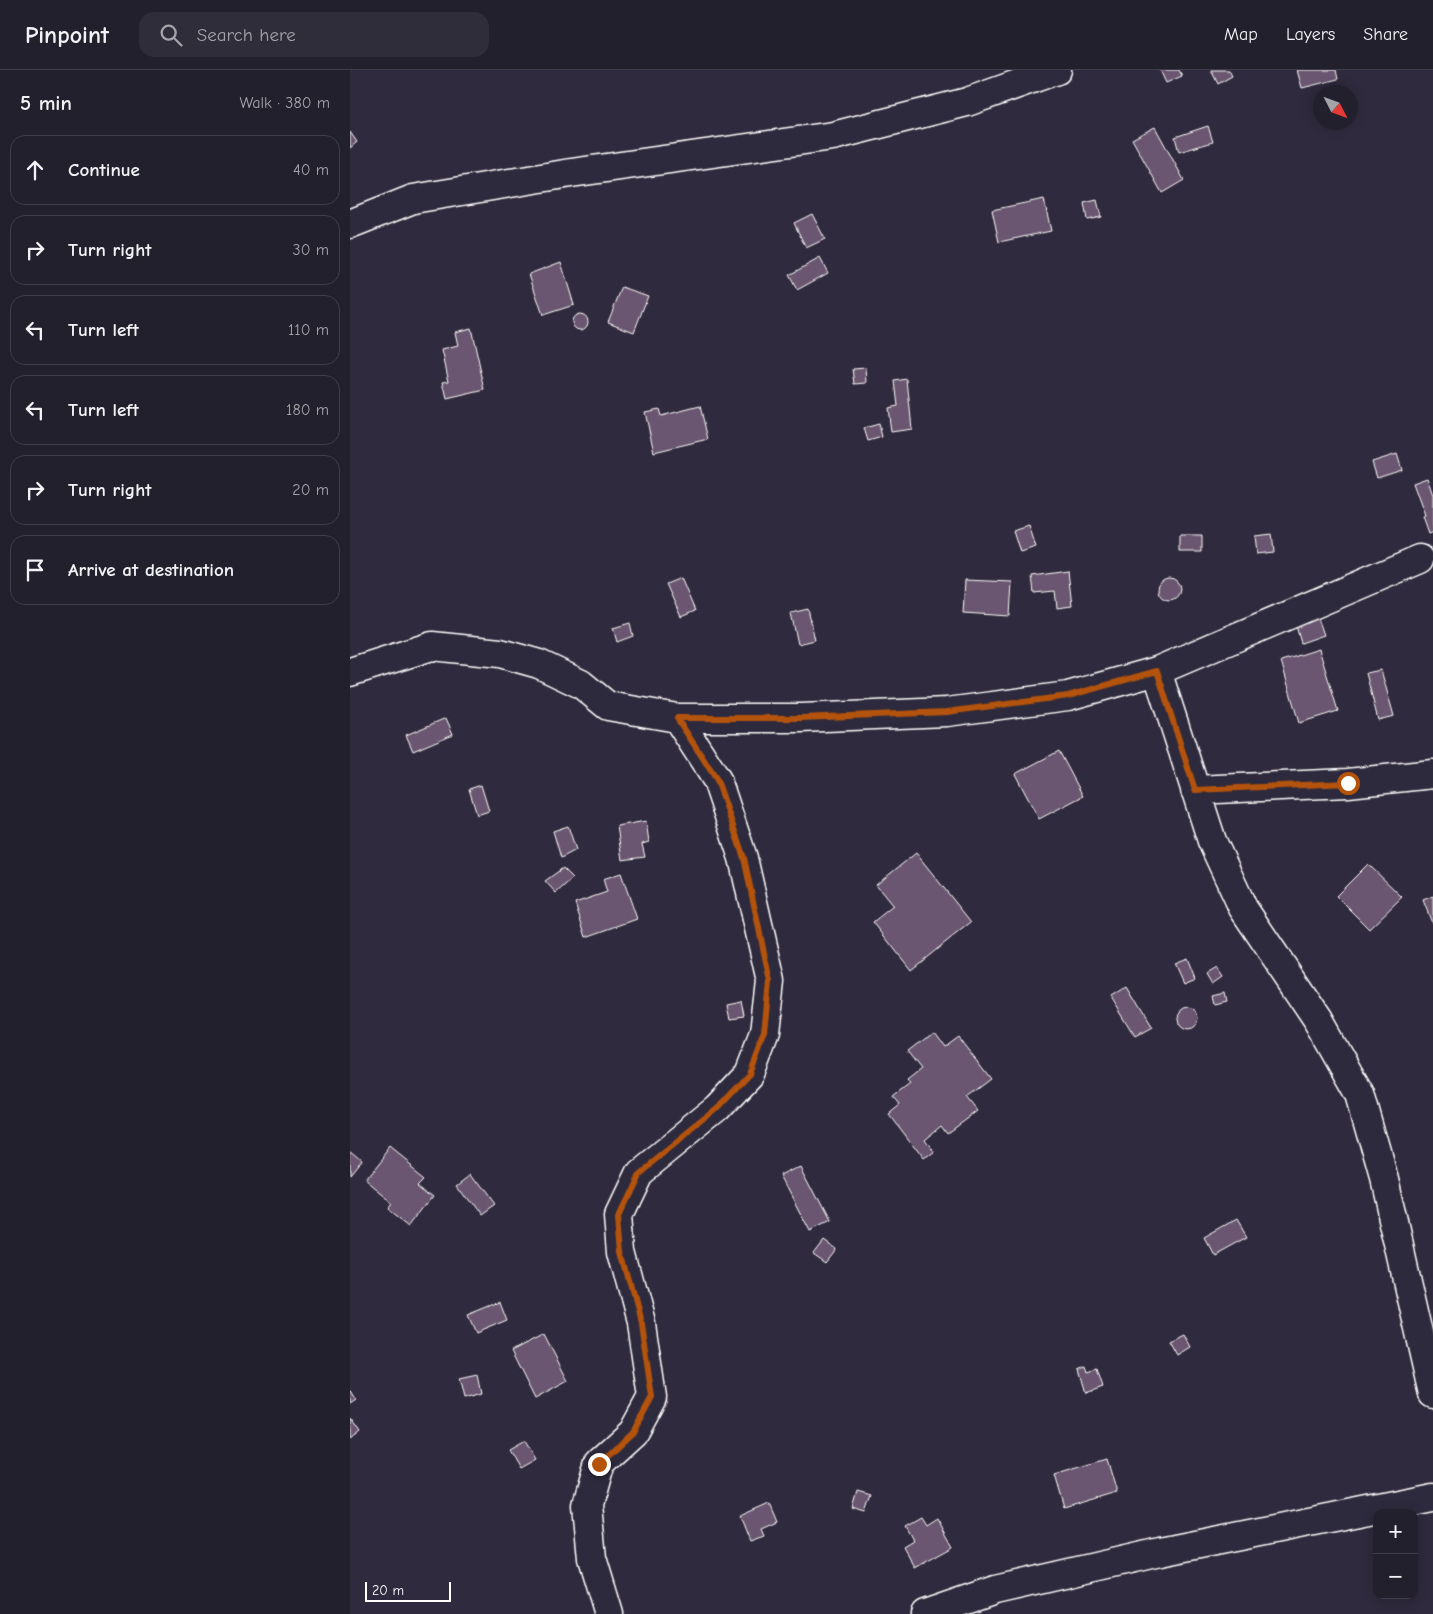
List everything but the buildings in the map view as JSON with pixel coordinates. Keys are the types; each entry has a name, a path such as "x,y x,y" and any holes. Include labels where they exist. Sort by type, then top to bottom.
{"street":[{"path":"350,224 413,199 581,172 833,136 967,102 1057,70"},
{"path":"350,672 432,646 500,653 539,664 581,684 608,706 677,718 801,718 947,712 1068,696 1157,671 1420,559"},
{"path":"1157,671 1212,841 1243,908 1319,1021 1360,1094 1384,1179 1433,1394"},
{"path":"609,1614 592,1558 587,1505 599,1464 633,1432 652,1397 641,1323 622,1252 619,1214 639,1172 717,1109 750,1074 765,1035 770,981 744,858 717,780 677,718"},
{"path":"1195,790 1348,783 1433,774"},
{"path":"925,1614 995,1590 1160,1552 1433,1497"}],"route":[{"path":"599,1464 633,1432 652,1397 641,1323 622,1252 619,1214 639,1172 717,1109 750,1074 765,1035 770,981 744,858 717,780 677,718 801,718 947,712 1068,696 1157,671 1195,790 1348,783"}]}
